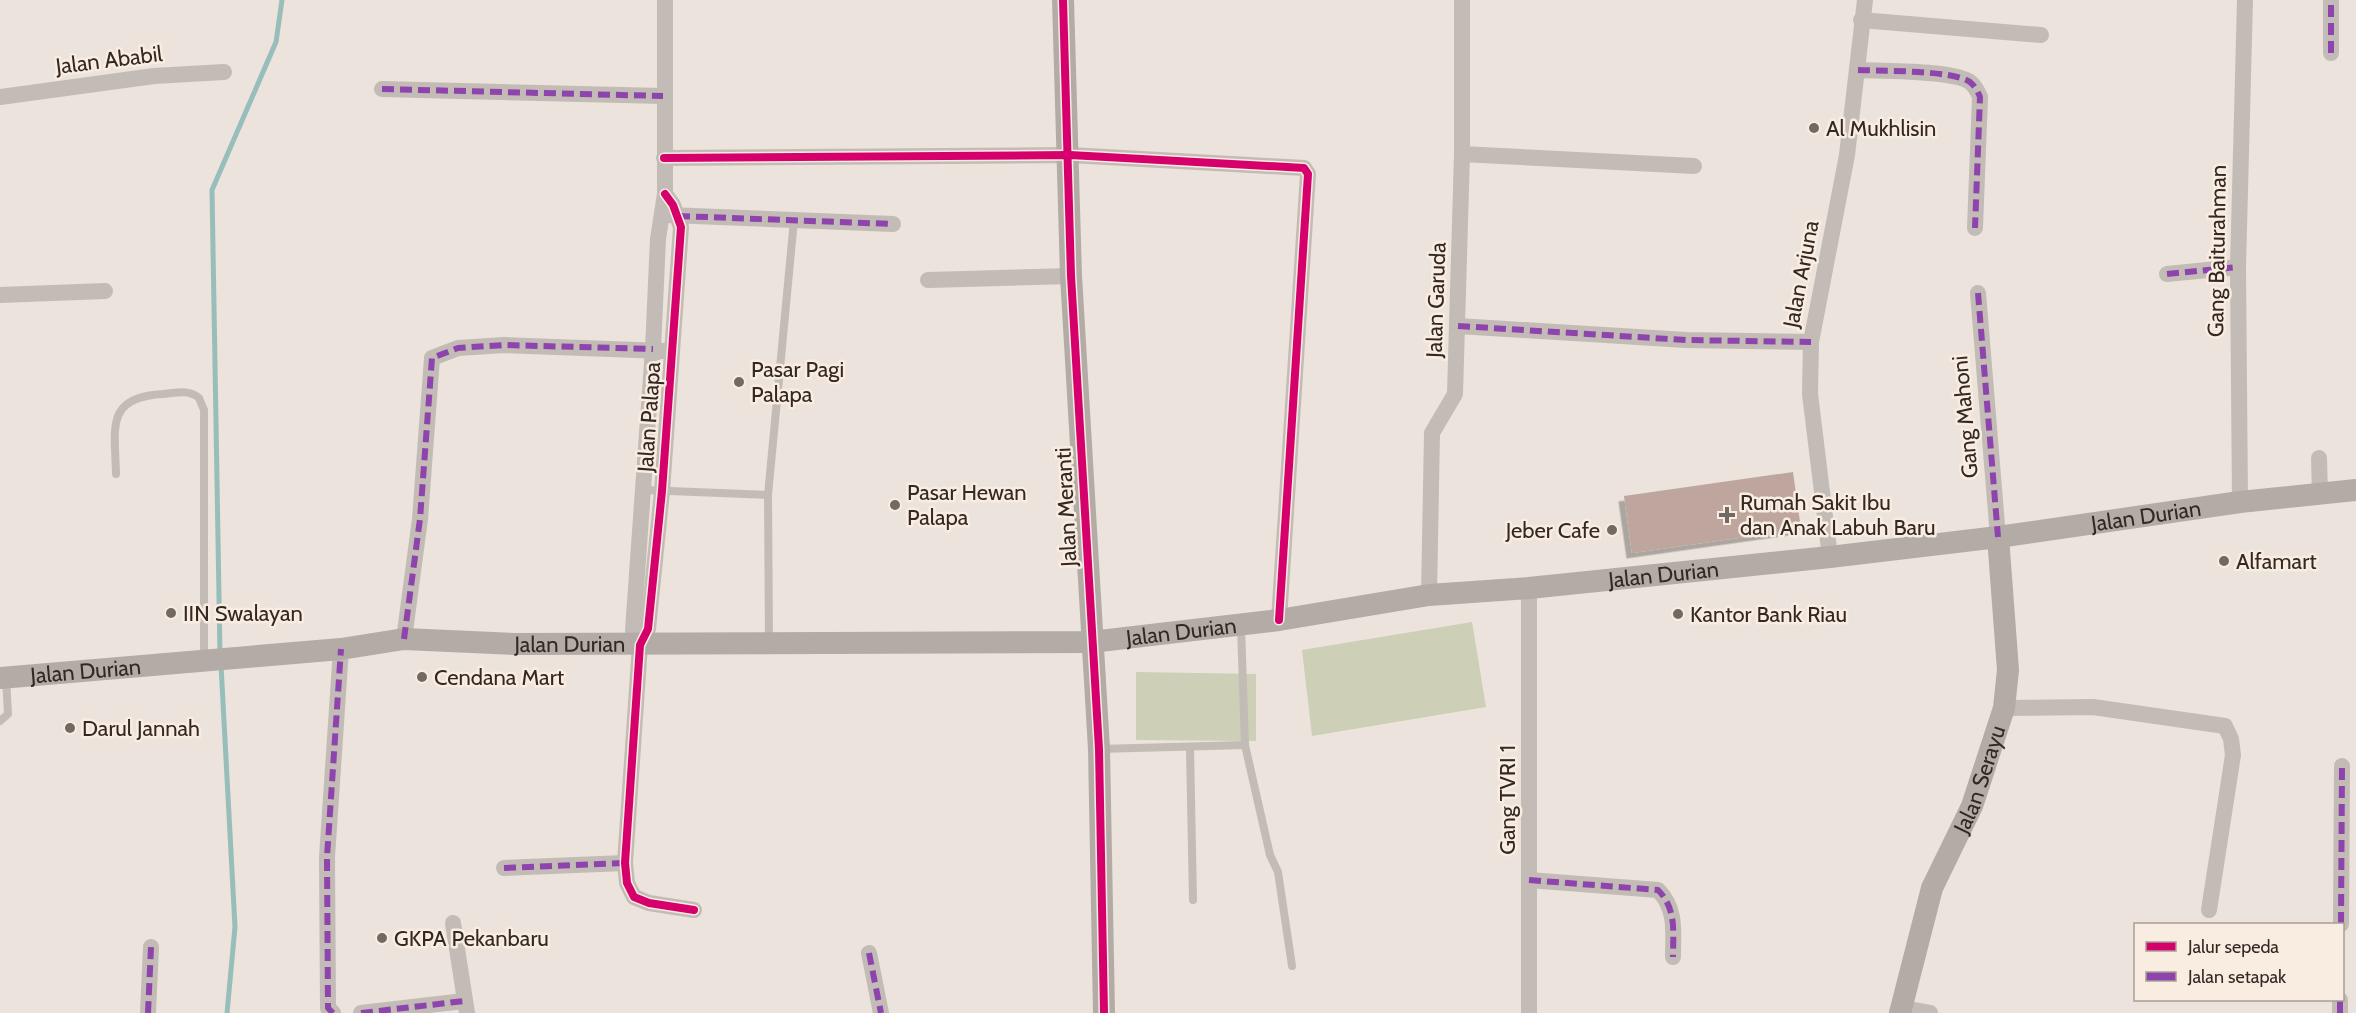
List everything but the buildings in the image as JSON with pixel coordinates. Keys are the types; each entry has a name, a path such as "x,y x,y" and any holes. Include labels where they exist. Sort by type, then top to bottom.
{"main road":[{"name":"Jalan Meranti","path":"1063,0 1070,155 1071,276 1098,749 1104,1013"},
{"name":"Jalan Durian","path":"3,678 341,648 404,639 516,645 1091,642 1279,620 1429,596 1529,588 1998,537 2240,502 2356,490"},
{"name":"Jalan Serayu","path":"1901,1010 1932,888 1972,806 2004,708 2008,670 1998,537"}],"street":[{"name":"Jalan Palapa","path":"640,645 633,630 653,349 670,215 665,194 664,158 665,0"},
{"name":"Jalan Garuda","path":"1429,596 1432,433 1455,394 1462,154 1462,0"},
{"name":"Jalan Arjuna","path":"1830,556 1810,394 1811,342 1847,155 1865,0"},
{"name":"Gang Baiturahman","path":"2240,502 2238,267 2245,0"},
{"path":"2331,0 2331,52"},
{"path":"1861,20 2041,35"},
{"path":"1858,70 1946,75 1968,80 1977,90 1980,98 1975,228"},
{"name":"Jalan Ababil","path":"0,97 154,75 224,72"},
{"path":"382,89 663,96"},
{"path":"1462,154 1694,166"},
{"path":"664,158 1070,155 1304,168 1308,174 1279,620"},
{"name":"Jalan Palapa","path":"640,645 648,629 662,491 681,227 670,215"},
{"path":"670,215 893,224"},
{"path":"2167,274 2238,267"},
{"path":"928,280 1071,276"},
{"path":"0,295 105,291"},
{"name":"Gang Mahoni","path":"1978,293 1998,537"},
{"path":"1458,326 1686,340 1811,342"},
{"path":"404,639 420,519 432,358 458,348 504,345 653,349 671,352"},
{"path":"2319,458 2320,494"},
{"name":"Gang TVRI 1","path":"1529,588 1529,1013"},
{"path":"640,645 625,863 627,883 634,897 649,903 694,910"},
{"path":"333,1013 328,1008 327,856 341,648"},
{"path":"2004,708 2093,707 2225,726 2229,731 2233,755 2209,910"},
{"path":"2341,923 2342,766"},
{"path":"504,868 625,863"},
{"path":"1529,880 1658,890 1668,900 1672,915 1673,957"},
{"path":"361,1013 465,1007 453,923"},
{"path":"148,1013 151,947"},
{"path":"869,952 881,1013"},
{"path":"1901,1010 1930,1013"}],"lane":[{"path":"769,645 768,495 794,220"},
{"path":"116,474 115,425 120,409 126,402 145,394 184,392 199,398 204,410 209,659"},
{"path":"644,490 768,495"},
{"path":"1241,624 1245,745 1270,855 1278,872 1292,966"},
{"path":"0,721 8,714 3,678"},
{"path":"1098,749 1190,749 1245,745"},
{"path":"1190,749 1193,900"}],"green space":[{"path":"1472,622 1486,707 1312,736 1302,650"},
{"path":"1136,672 1256,674 1256,741 1136,740"}],"waterway":[{"path":"220,655 212,190 276,42 282,0"},
{"path":"221,665 235,927 227,1013"}],"marked path":[{"path":"2331,0 2331,53"},
{"path":"1858,70 1949,75 1970,82 1975,87 1980,97 1975,228"},
{"path":"382,89 663,96"},
{"path":"678,216 893,224"},
{"path":"2167,274 2238,267"},
{"path":"1978,293 1998,537"},
{"path":"1458,326 1686,340 1811,342"},
{"path":"404,639 420,519 432,358 458,348 504,345 653,349"},
{"path":"333,1013 328,1008 327,857 341,649"},
{"path":"2341,923 2342,766"},
{"path":"504,868 625,863"},
{"path":"1529,880 1658,890 1671,913 1673,957"},
{"path":"148,1013 151,947"},
{"path":"869,953 881,1013"},
{"path":"361,1013 464,1001"},
{"path":"2340,1001 2340,1013"}],"cycle path":[{"path":"1063,0 1071,276 1099,749 1104,1013"},
{"path":"664,158 1070,155 1304,168 1308,174 1279,620"},
{"path":"665,194 673,205 681,227 662,491 648,629 640,645 625,863 627,883 634,897 649,903 694,910"}],"place":[{"name":"Al Mukhlisin","path":"1814,128"},
{"name":"Pasar Pagi Palapa","path":"739,382"},
{"name":"Pasar Hewan Palapa","path":"895,505"},
{"name":"Rumah Sakit Ibu dan Anak Labuh Baru","path":"1727,515"},
{"name":"Jeber Cafe","path":"1612,530"},
{"name":"Alfamart","path":"2224,561"},
{"name":"IIN Swalayan","path":"171,613"},
{"name":"Kantor Bank Riau","path":"1678,614"},
{"name":"Cendana Mart","path":"422,677"},
{"name":"Darul Jannah","path":"70,728"},
{"name":"GKPA Pekanbaru","path":"382,938"}]}
